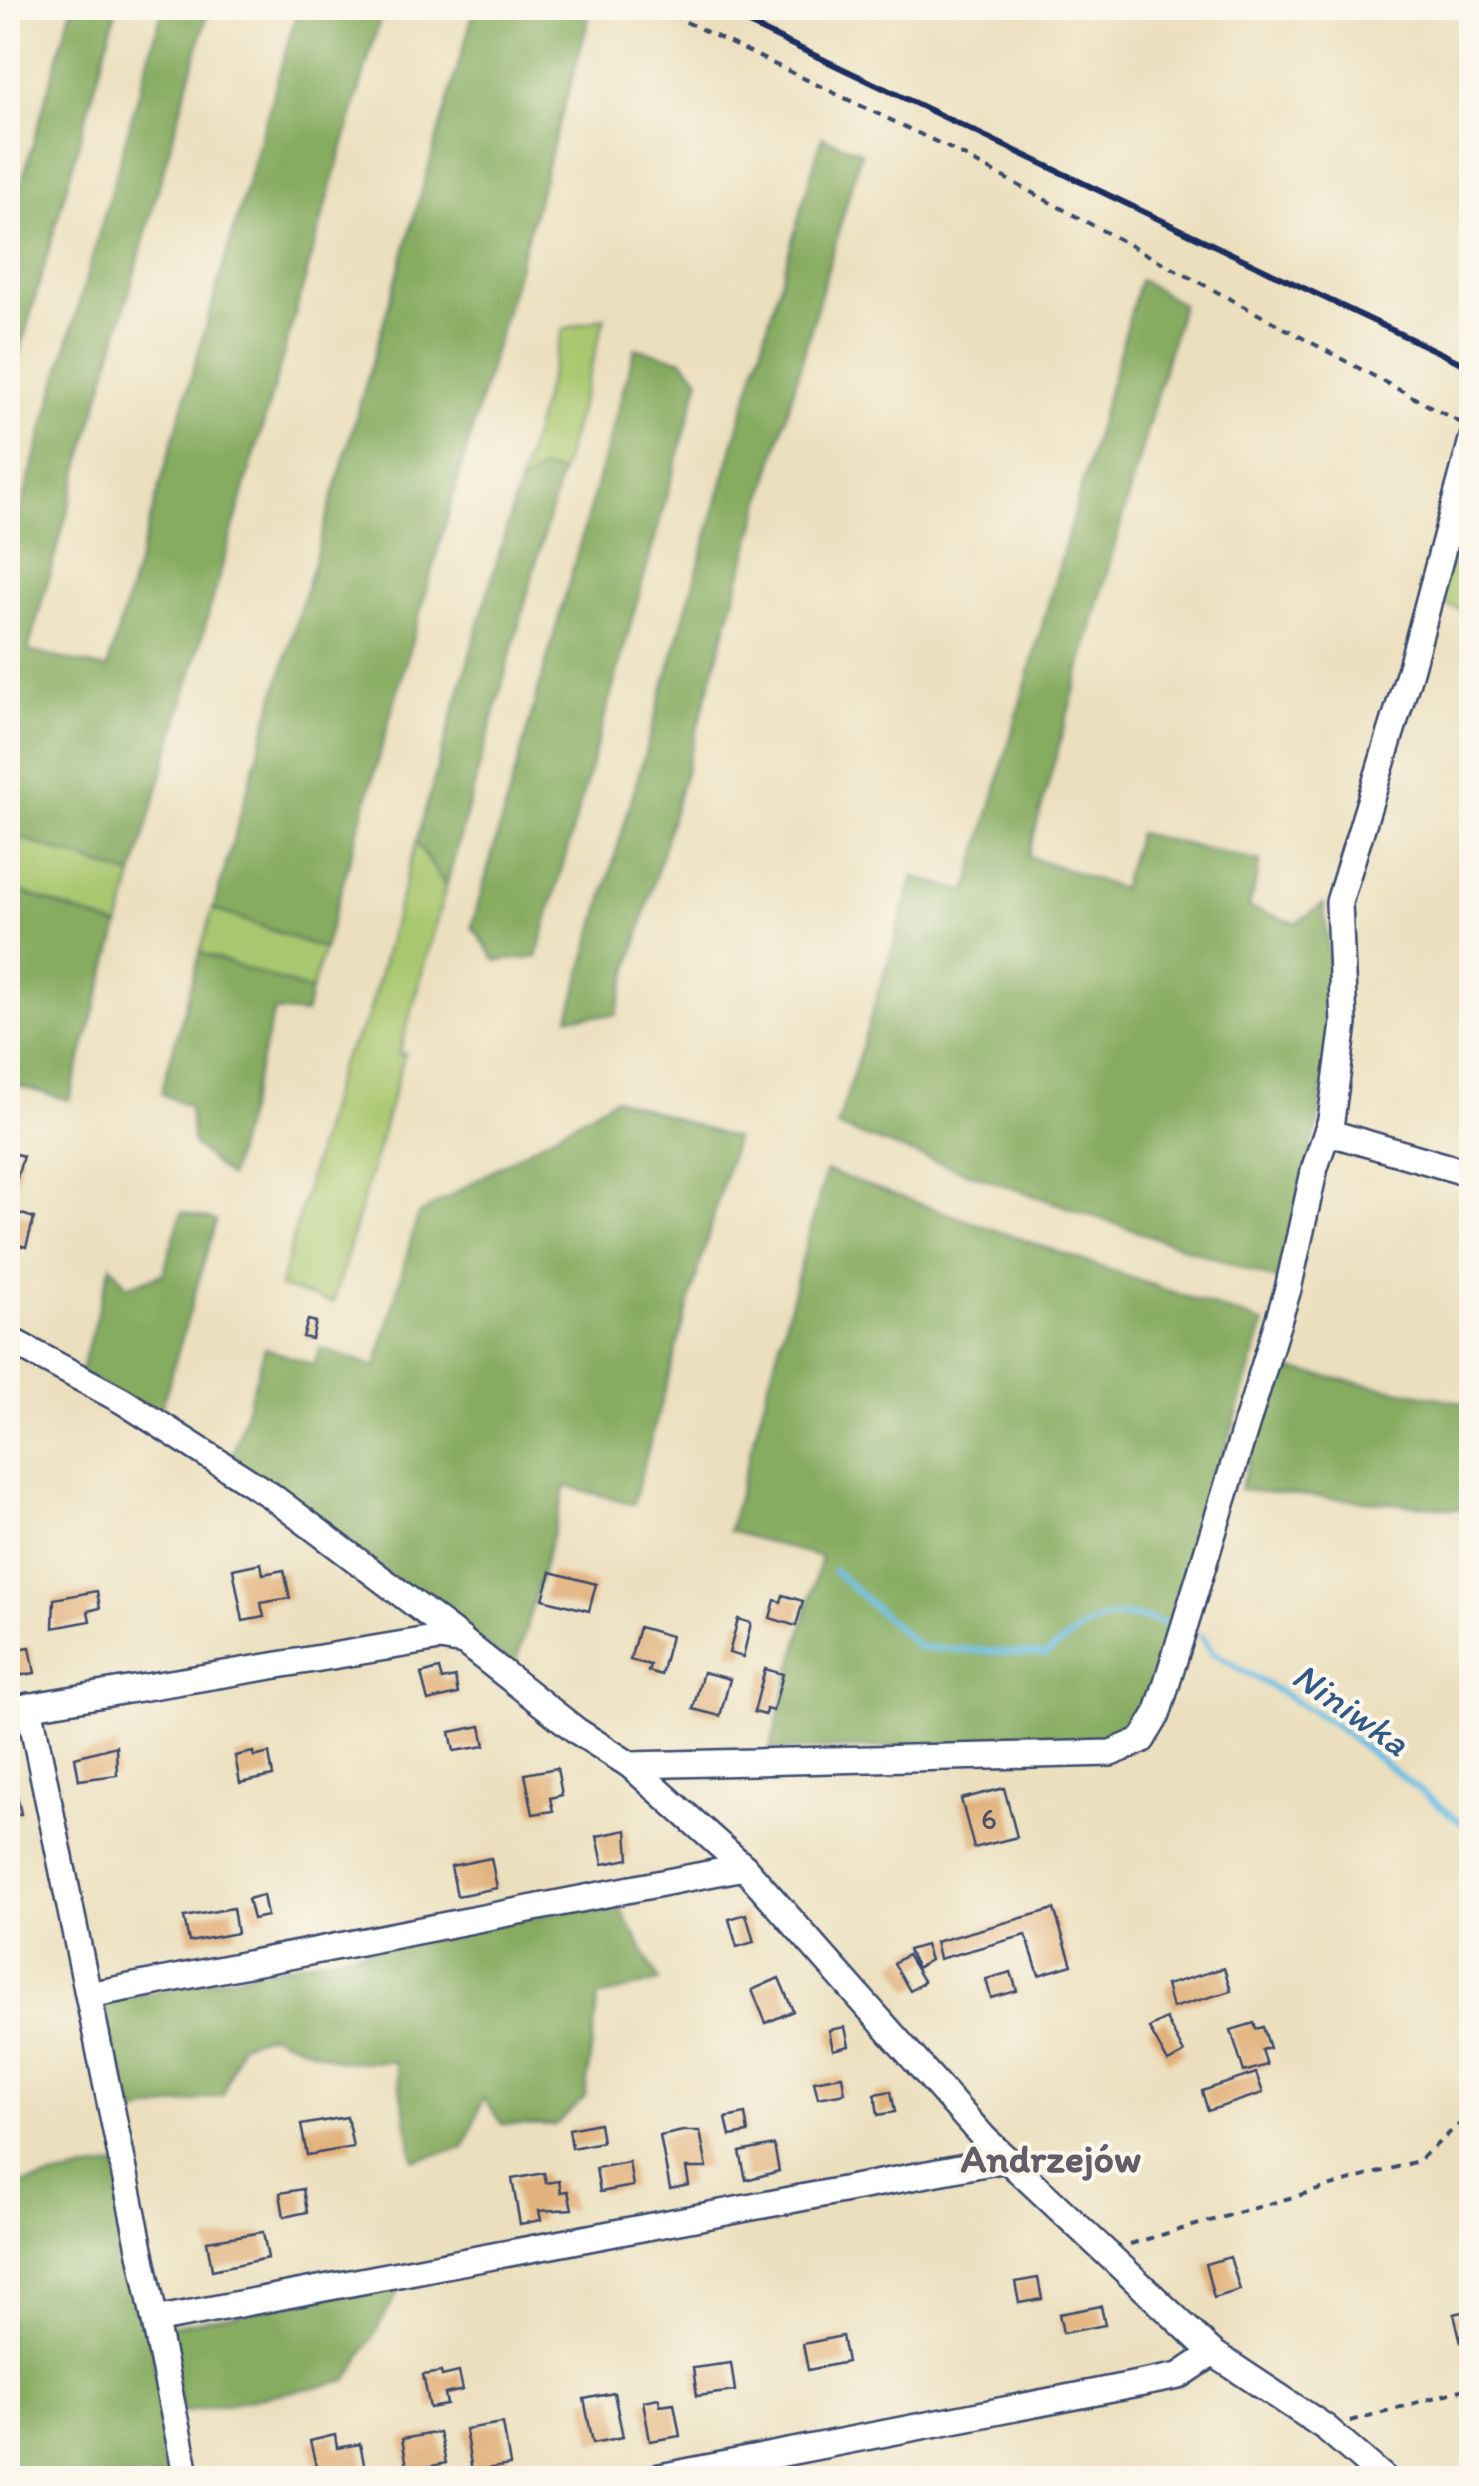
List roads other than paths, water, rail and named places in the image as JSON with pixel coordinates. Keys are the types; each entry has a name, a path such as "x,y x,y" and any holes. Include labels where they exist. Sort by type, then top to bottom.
{"street":[{"path":"630,1764 1110,1753 1142,1740 1157,1715 1282,1308 1327,1132 1344,1024 1339,902 1410,671 1472,440"},
{"path":"1327,1132 1472,1174"},
{"path":"8,1339 122,1401 270,1495 577,1731 630,1764 744,1867 1008,2159 1212,2354 1326,2428 1384,2478"},
{"path":"187,2478 88,1995 18,1708 440,1638 464,1642"},
{"path":"88,1995 744,1867"},
{"path":"155,2320 1008,2159"},
{"path":"654,2478 1179,2376 1212,2354"}],"waterway":[{"name":"Niniwka","path":"834,1571 919,1647 1046,1655 1088,1625 1114,1616 1166,1624"},
{"name":"Niniwka","path":"1201,1635 1212,1652 1332,1723 1472,1831"}],"railway":[{"path":"715,8 1472,368"}],"district":[{"name":"Andrzejów","path":"1051,2158"}]}
